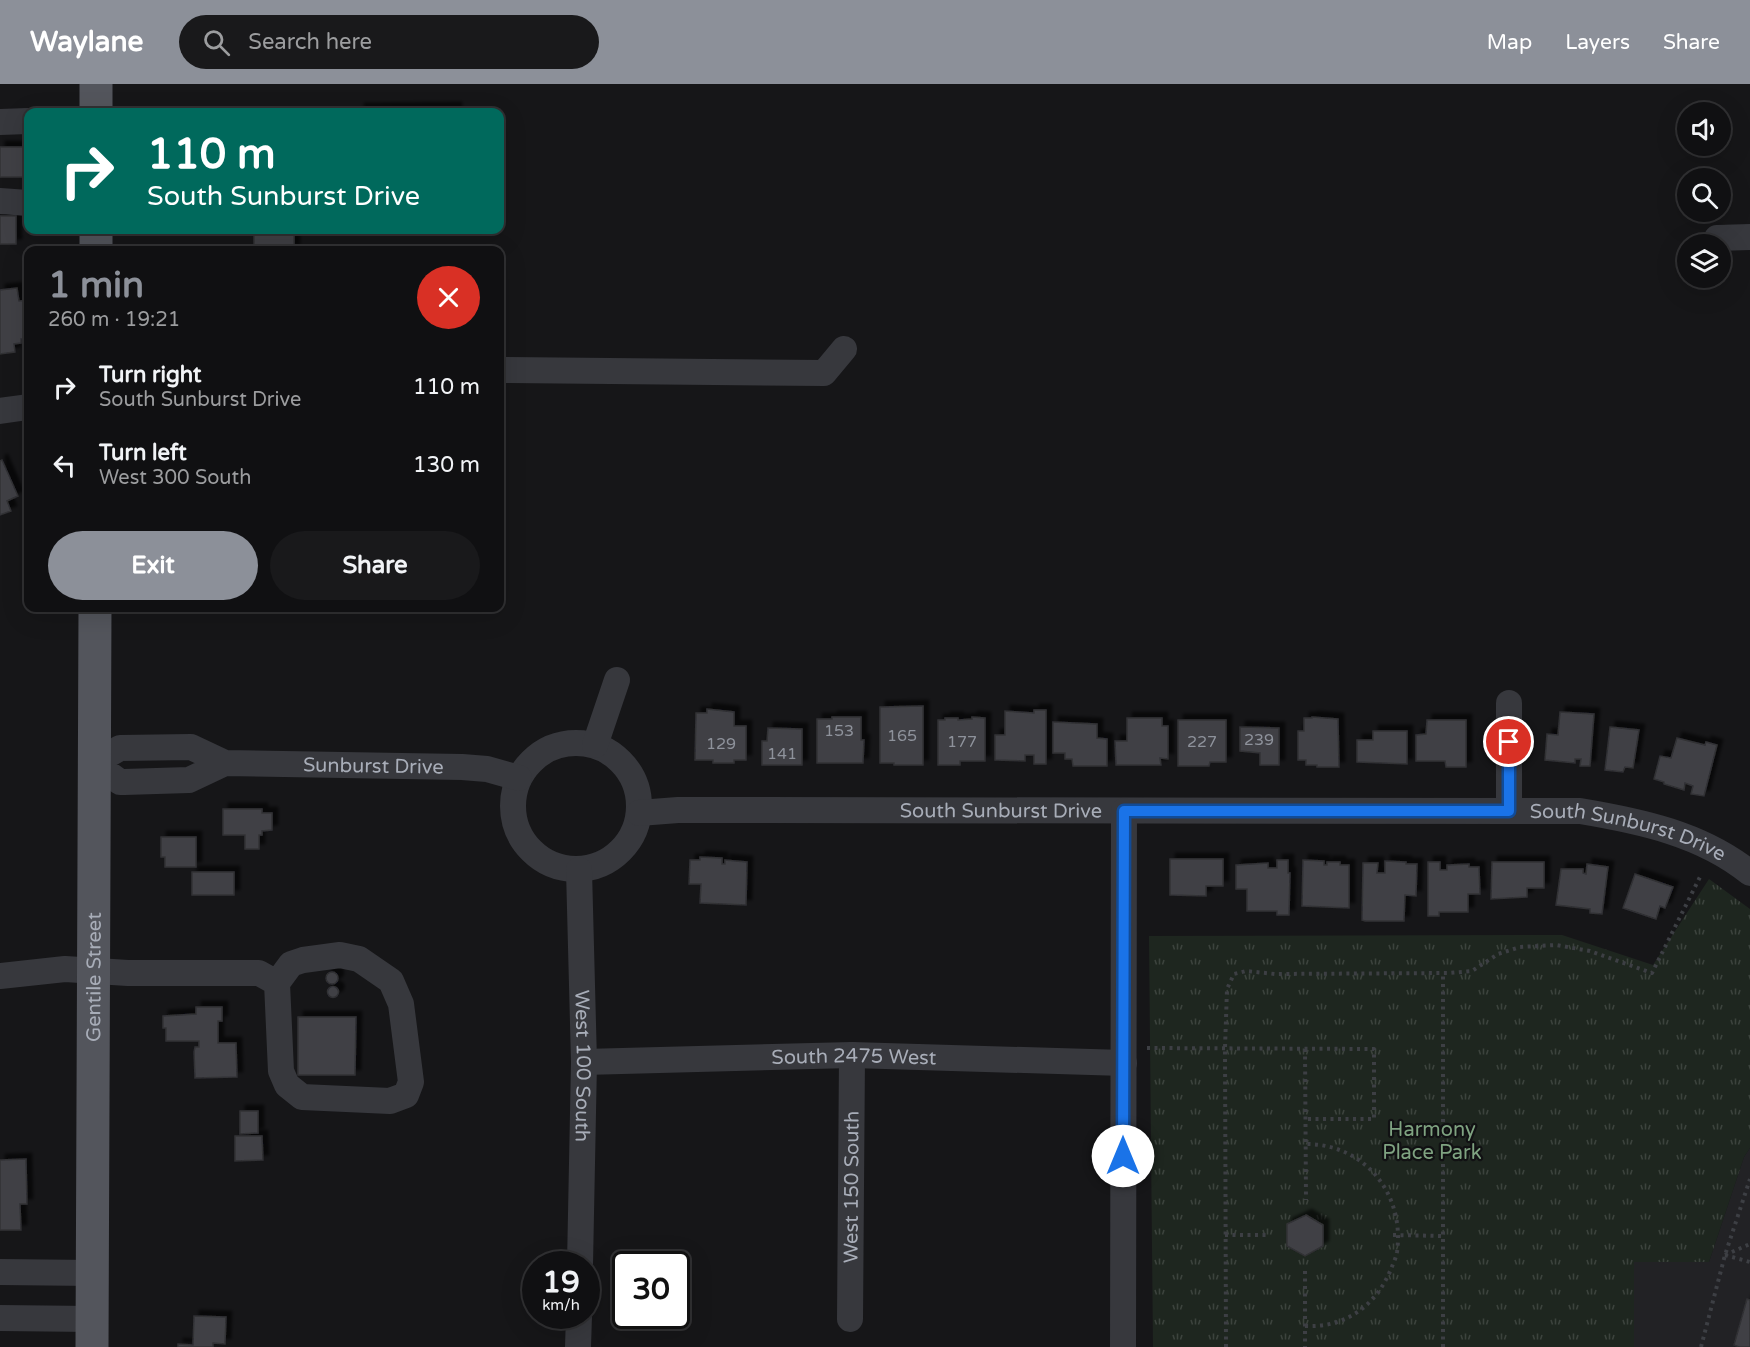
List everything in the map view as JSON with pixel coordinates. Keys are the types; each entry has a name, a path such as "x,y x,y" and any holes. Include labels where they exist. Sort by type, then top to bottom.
{"main road":[{"path":"96,84 96,108"},
{"name":"Gentile Street","path":"92,1333 95,612"}],"street":[{"path":"0,122 24,121"},
{"path":"0,201 24,203"},
{"path":"1731,238 1750,237"},
{"path":"504,370 824,373 843,349"},
{"path":"0,411 24,408"},
{"path":"595,745 617,680"},
{"path":"1509,703 1509,811"},
{"path":"577,742 595,745 615,755 630,771 638,791 639,813 635,830 626,846 613,858 597,866 579,870 557,867 538,857 523,841 514,821 513,799 519,778 529,763 543,751 560,744 577,742"},
{"name":"Sunburst Drive","path":"94,763 120,748 191,747 225,763 462,767 487,769 519,778"},
{"name":"South Sunburst Drive","path":"639,813 678,810 1580,811 1662,827 1746,863"},
{"path":"1123,1347 1124,811"},
{"name":"West 100 South","path":"579,870 584,1062 580,1251"},
{"path":"340,955 359,959 391,981 401,1004 411,1082 406,1095 390,1101 302,1097 288,1085 281,1071 277,983 291,964 340,955"},
{"path":"0,976 65,969 128,973 259,973 277,983"},
{"name":"South 2475 West","path":"584,1062 852,1055 1124,1063"},
{"name":"West 150 South","path":"850,1319 852,1055"},
{"path":"0,1272 93,1273"},
{"path":"0,1318 92,1333"},
{"path":"578,1347 579,1329"}],"path":[{"path":"1226,1347 1225,1048 1227,989 1234,975 1246,971 1275,975 1443,974 1472,971 1498,954 1520,947 1556,945 1590,951 1652,974 1701,875"},
{"path":"1443,974 1443,1347"},
{"path":"1147,1048 1374,1049 1374,1119 1305,1119"},
{"path":"1305,1049 1305,1200"},
{"path":"1305,1144 1321,1144 1345,1151 1363,1161 1386,1189 1396,1219 1397,1254 1384,1284 1369,1305 1342,1320 1321,1326 1305,1326"},
{"path":"1701,1347 1725,1255 1750,1179"},
{"path":"1225,1235 1269,1235"},
{"path":"1395,1236 1443,1236"},
{"path":"1725,1255 1750,1244"},
{"path":"1725,1255 1750,1262"},
{"path":"1305,1271 1305,1347"}],"shaded area":[{"path":"1750,1148 1750,1347 1634,1347 1634,1262 1709,1262 1744,1157"}],"green space":[{"name":"Harmony Place Park","path":"1709,879 1750,909 1750,1148 1744,1157 1709,1262 1634,1262 1634,1347 1153,1347 1149,936 1562,935 1653,965"}],"building":[{"path":"0,147 24,147 24,177 0,177"},
{"path":"0,216 16,216 16,244 0,244"},
{"path":"254,234 294,234 294,246 254,246"},
{"path":"17,288 19,301 24,300 24,339 21,339 21,343 14,344 15,352 0,354 0,290"},
{"path":"2,460 18,496 7,501 11,511 0,515 0,461"},
{"path":"923,706 923,765 880,763 880,707"},
{"path":"707,709 734,712 734,726 746,726 746,760 734,760 734,763 713,763 713,760 695,760 696,713 707,713"},
{"path":"1034,710 1046,710 1046,764 1034,764 1034,755 1025,755 1025,761 995,760 995,735 1005,735 1005,711 1034,713"},
{"path":"1560,712 1594,714 1590,766 1580,766 1581,759 1575,759 1575,763 1545,760 1547,734 1558,735"},
{"path":"832,717 861,717 861,740 864,740 863,763 817,763 817,719 832,719"},
{"path":"972,717 985,718 985,761 960,761 960,765 938,765 938,720 972,719"},
{"path":"1127,718 1162,718 1162,726 1168,726 1168,759 1160,758 1161,765 1116,765 1115,741 1127,741"},
{"path":"1304,718 1338,719 1339,767 1317,767 1317,765 1306,765 1306,760 1298,760 1298,731 1304,731"},
{"path":"1178,720 1226,720 1226,762 1210,762 1209,766 1178,766"},
{"path":"1427,720 1466,720 1466,767 1446,767 1445,761 1416,761 1416,735 1426,734"},
{"path":"1053,722 1097,724 1097,738 1107,739 1107,766 1073,766 1072,759 1065,759 1065,753 1053,753"},
{"path":"1240,727 1279,728 1279,765 1260,765 1260,753 1240,751"},
{"path":"1610,727 1639,730 1633,768 1625,767 1623,772 1605,770"},
{"path":"768,728 802,729 802,765 762,765 762,741 767,741"},
{"path":"1373,731 1407,731 1407,764 1357,762 1357,740 1373,740"},
{"path":"1677,738 1705,745 1706,742 1717,745 1704,796 1691,794 1693,786 1685,783 1684,790 1654,779 1660,756 1671,758"},
{"path":"223,809 262,809 262,813 272,813 272,830 262,831 262,835 259,835 259,849 245,849 245,835 223,835"},
{"path":"161,837 196,837 196,867 165,867 165,857 161,857"},
{"path":"700,857 722,858 722,864 725,864 725,860 747,862 746,905 700,903 701,884 689,884 690,860 700,860"},
{"path":"1170,859 1223,859 1223,886 1206,886 1206,896 1170,895"},
{"path":"1277,860 1288,860 1289,915 1277,915 1277,911 1247,911 1247,889 1236,889 1236,865 1268,863 1268,868 1277,868"},
{"path":"1303,860 1324,861 1324,865 1327,865 1327,862 1340,862 1340,865 1349,865 1349,908 1302,906"},
{"path":"1385,861 1417,864 1416,896 1405,895 1404,921 1362,920 1363,863 1378,863 1377,873 1385,873"},
{"path":"1428,862 1440,862 1440,870 1447,870 1447,865 1469,864 1469,867 1479,867 1480,894 1468,894 1468,912 1439,912 1439,916 1428,916"},
{"path":"1492,862 1544,862 1544,888 1527,888 1527,897 1491,899"},
{"path":"1587,864 1608,867 1602,914 1590,913 1590,909 1556,905 1561,869 1583,869 1583,873 1586,874"},
{"path":"192,872 234,872 234,895 192,895"},
{"path":"1635,874 1673,887 1665,908 1660,906 1656,919 1623,908"},
{"path":"334,972 338,978 334,984 330,984 326,976"},
{"path":"333,987 337,988 337,996 333,997 329,996 328,992 329,988"},
{"path":"196,1007 222,1007 222,1021 218,1021 218,1043 236,1043 237,1077 195,1078 194,1052 195,1047 199,1047 199,1041 166,1041 163,1016 196,1014"},
{"path":"298,1017 356,1017 355,1075 298,1075"},
{"path":"240,1111 258,1111 258,1133 240,1134"},
{"path":"235,1136 262,1136 263,1160 235,1161"},
{"path":"26,1159 27,1204 20,1204 21,1230 0,1230 0,1160"},
{"path":"1306,1215 1323,1225 1323,1246 1305,1256 1287,1246 1287,1224"},
{"path":"1747,1299 1750,1300 1750,1347 1739,1347 1734,1345"},
{"path":"194,1316 226,1317 225,1344 213,1343 213,1347 178,1347 178,1344 193,1345"}],"route":[{"path":"1123,1156 1124,811 1509,811 1509,742"}]}
